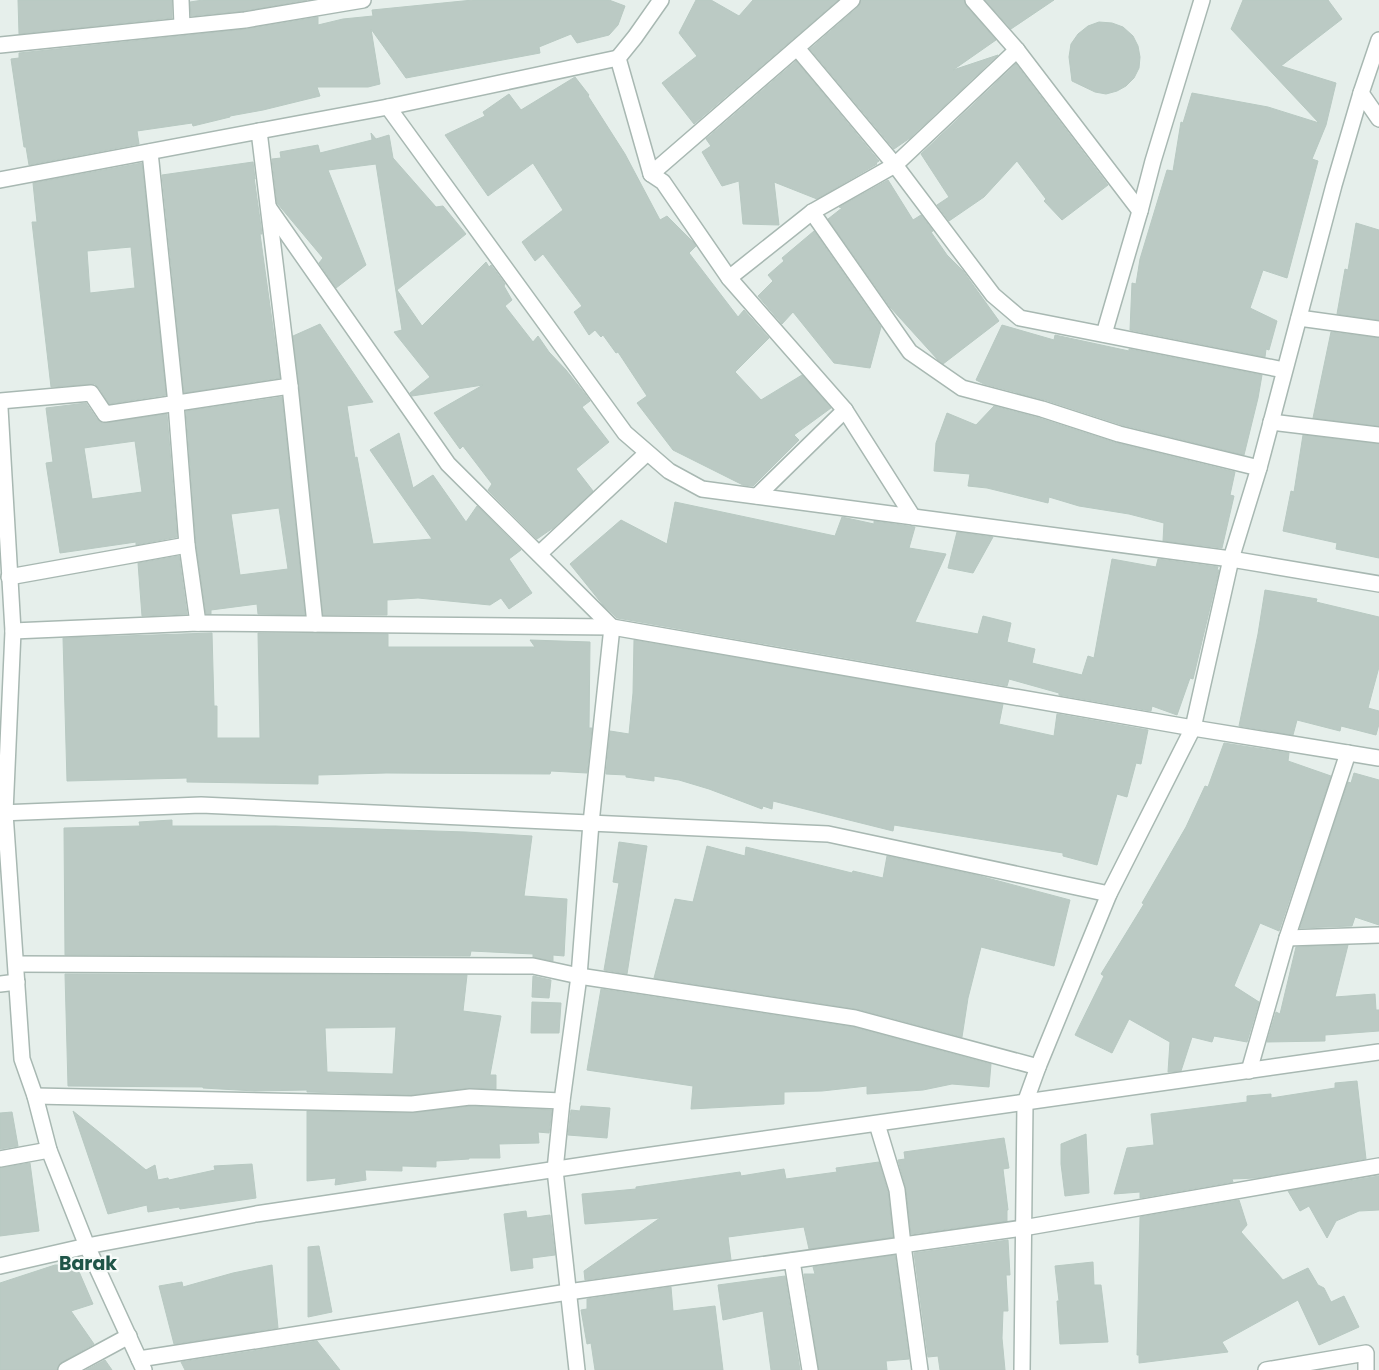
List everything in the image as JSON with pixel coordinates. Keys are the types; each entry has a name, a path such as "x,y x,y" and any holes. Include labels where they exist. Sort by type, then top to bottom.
{"street":[{"path":"181,0 182,26"},
{"path":"0,45 245,20 363,0"},
{"path":"0,180 388,107 618,58 635,37 659,0"},
{"path":"651,174 852,0"},
{"path":"973,0 1017,50 1140,211"},
{"path":"1104,334 1153,161 1202,0"},
{"path":"1022,1370 1025,1103 1109,894 1193,728 1231,559 1259,468 1360,93 1379,40"},
{"path":"797,48 895,166 993,295 1020,318 1284,370"},
{"path":"729,278 812,212 895,166 1017,50"},
{"path":"618,58 651,174 663,182 729,278 845,410 913,517"},
{"path":"1360,93 1379,119"},
{"path":"388,107 625,433 669,472 702,488 1231,559 1379,584"},
{"path":"258,131 290,386 315,624"},
{"path":"150,152 176,404 188,545 198,623"},
{"path":"268,206 448,464 612,627"},
{"path":"812,212 910,352 962,388 1042,409 1119,434 1259,468"},
{"path":"1299,318 1379,329"},
{"path":"0,401 91,393 106,414 290,386"},
{"path":"0,408 2,482 13,631 3,813 22,1059 35,1096 49,1150 87,1246 141,1364 568,1292 1023,1228 1379,1166"},
{"path":"757,496 845,410"},
{"path":"1271,422 1379,435"},
{"path":"539,554 648,453"},
{"path":"9,577 188,545"},
{"path":"13,631 198,623 612,627 1193,728 1379,758"},
{"path":"577,1370 555,1170 562,1101 580,976 591,823 612,627"},
{"path":"1249,1071 1287,938 1348,753"},
{"path":"3,813 201,805 828,834 1109,894"},
{"path":"1287,938 1379,935"},
{"path":"16,964 533,966 580,976 855,1018 1038,1067"},
{"path":"0,984 17,982"},
{"path":"0,1266 87,1246 256,1214 1379,1052"},
{"path":"35,1096 412,1104 470,1097 562,1101"},
{"path":"878,1124 898,1190 903,1245 920,1370"},
{"path":"0,1158 49,1150"},
{"path":"792,1261 810,1370"},
{"path":"66,1370 128,1336"},
{"path":"1266,1370 1373,1353"},
{"path":"1366,1370 1373,1353"}],"building":[{"path":"18,0 172,0 172,18 19,34"},
{"path":"203,0 307,0 244,11 191,16 190,2"},
{"path":"473,0 609,0 625,6 618,25 609,35 577,43 571,34 539,47 540,53 406,78 371,29 380,84 368,87 317,87 320,96 193,126 192,123 137,131 139,144 29,165 26,147 24,147 11,59 19,58 19,53 246,29 318,17 318,25 343,19 373,16 372,10"},
{"path":"696,0 711,0 739,16 753,0 838,0 694,124 662,83 697,56 679,33"},
{"path":"861,0 964,0 966,6 996,40 953,70 998,55 910,138 894,149 810,49 858,7"},
{"path":"985,0 1054,0 1011,29"},
{"path":"1243,0 1328,0 1342,19 1281,66 1336,83 1326,125 1312,159 1318,161 1287,278 1263,270 1250,308 1277,321 1269,350 1266,349 1265,357 1130,330 1132,283 1136,284 1140,259 1167,170 1173,171 1181,122 1183,123 1192,93 1268,107 1319,123 1231,29"},
{"path":"1099,22 1112,23 1123,27 1133,36 1138,46 1140,57 1139,68 1134,78 1126,86 1106,94 1095,92 1072,81 1069,57 1071,44 1078,34 1088,26"},
{"path":"796,61 879,161 877,164 817,199 774,182 779,225 743,224 739,181 722,186 702,152 711,146 706,139"},
{"path":"1016,64 1108,185 1062,220 1044,201 1046,199 1017,161 984,197 949,221 937,205 949,197 921,154"},
{"path":"575,77 589,95 625,154 660,220 667,216 694,243 696,246 689,253 738,317 744,310 769,338 735,372 761,400 802,375 831,408 794,435 799,440 753,486 743,485 673,450 637,403 647,396 618,352 616,353 603,335 601,337 595,330 589,335 574,312 582,306 543,254 535,261 522,242 563,210 533,163 488,196 445,135 485,116 483,112 509,94 521,110"},
{"path":"371,133 376,139 389,135 393,158 436,207 443,206 466,234 397,290 422,326 486,262 489,267 491,265 505,284 504,286 512,300 505,306 533,342 538,336 549,352 585,394 590,401 582,407 609,442 576,469 593,491 553,528 537,539 488,490 492,484 463,446 460,449 434,413 483,385 412,396 410,393 430,377 394,332 402,330 376,164 328,170 366,265 336,288 319,263 323,258 277,203 272,159 281,158 280,152 318,145 320,153 372,140"},
{"path":"253,162 262,234 260,234 280,378 184,393 162,175"},
{"path":"142,163 166,395 109,404 95,384 51,387 32,222 37,222 33,183","holes":["131,247 135,288 90,293 87,251"]},
{"path":"888,180 913,220 921,215 947,255 963,271 999,321 943,364 890,307 828,219 842,208 839,207"},
{"path":"1356,223 1379,230 1379,320 1337,314 1345,269 1348,270"},
{"path":"814,231 881,327 870,368 834,363 793,312 782,324 758,296 773,281 768,275 784,261 782,258"},
{"path":"320,324 373,402 347,406 355,458 357,457 373,544 432,539 370,450 399,433 413,488 433,475 466,522 477,506 521,550 509,559 532,593 509,609 501,598 490,605 418,598 387,600 387,615 323,615 293,336"},
{"path":"1002,325 1054,340 1055,335 1129,351 1129,349 1262,375 1244,455 1122,425 976,380"},
{"path":"1331,332 1379,338 1379,426 1313,418"},
{"path":"282,397 305,615 258,614 257,604 211,610 211,614 206,614 196,544 186,411","holes":["279,508 288,569 240,575 231,514"]},
{"path":"86,403 102,423 167,414 177,537 136,545 136,542 60,553 46,463 53,462 46,408","holes":["135,441 142,492 92,499 84,448"]},
{"path":"994,406 1117,443 1235,472 1230,495 1234,496 1222,548 1163,541 1164,523 1129,514 1079,506 1049,497 1048,503 987,488 968,486 970,474 934,471 936,443 947,413 976,425"},
{"path":"1303,435 1379,444 1379,558 1336,549 1337,543 1283,531 1291,491 1294,492"},
{"path":"675,502 835,536 842,517 874,524 874,521 915,527 909,548 946,554 915,622 978,634 983,616 1011,623 1007,642 1035,649 1032,663 1082,675 1088,656 1094,658 1112,559 1156,567 1158,559 1218,567 1217,570 1219,570 1193,679 1190,678 1177,715 1152,706 1151,711 1059,695 1059,693 1009,679 1007,686 617,618 603,605 570,564 621,520 667,544"},
{"path":"957,532 993,537 973,573 948,568"},
{"path":"179,556 187,614 142,616 138,563"},
{"path":"1265,590 1317,599 1316,602 1379,617 1379,667 1368,708 1379,711 1379,724 1376,735 1341,726 1340,731 1297,720 1293,735 1239,726"},
{"path":"212,633 214,706 217,706 217,738 260,738 258,633 388,634 388,647 535,647 530,640 590,642 589,728 592,728 587,773 551,771 550,774 386,773 318,775 318,784 187,782 187,778 67,781 63,638"},
{"path":"634,640 1003,704 999,724 1054,736 1057,714 1148,730 1141,764 1136,763 1127,797 1117,794 1097,865 1063,856 1063,853 894,825 893,831 773,801 772,809 763,806 762,809 679,780 654,776 654,781 626,777 626,775 606,774 610,731 629,734 633,693"},
{"path":"1224,743 1289,753 1288,761 1331,776 1279,931 1260,923 1234,986 1259,1002 1247,1042 1214,1036 1212,1042 1192,1037 1181,1071 1168,1072 1170,1042 1129,1019 1112,1053 1075,1035 1104,976 1101,974 1144,904 1142,903 1186,827 1205,786 1208,787"},
{"path":"1354,773 1379,780 1379,925 1355,917 1352,926 1300,928 1348,782 1351,783"},
{"path":"172,820 172,826 275,826 532,836 524,896 567,899 564,956 553,955 553,961 533,957 533,954 471,951 470,956 65,955 64,828 140,826 139,822"},
{"path":"619,842 647,846 627,974 604,970 619,883 613,882"},
{"path":"707,846 745,856 746,847 852,873 853,871 883,878 887,856 976,875 1070,900 1054,966 981,947 968,998 962,1037 857,1009 654,978 675,899 693,902"},
{"path":"1348,945 1335,997 1375,994 1376,1010 1379,1010 1379,1031 1325,1035 1325,1041 1267,1042 1276,1012 1280,1014 1296,947"},
{"path":"65,974 467,975 463,1011 501,1016 490,1075 496,1075 496,1089 469,1088 412,1095 307,1092 307,1090 255,1091 203,1087 68,1086","holes":["396,1027 393,1074 327,1072 325,1028"]},
{"path":"533,976 551,980 549,998 532,997"},
{"path":"601,989 853,1027 991,1064 989,1087 952,1084 923,1090 867,1094 867,1086 822,1091 784,1092 784,1104 691,1109 693,1086 587,1070"},
{"path":"532,1002 561,1003 559,1033 531,1033"},
{"path":"1357,1081 1366,1159 1256,1178 1232,1179 1233,1182 1140,1198 1140,1192 1114,1194 1127,1148 1154,1145 1151,1114 1247,1102 1247,1096 1271,1094 1271,1098 1335,1088 1335,1083"},
{"path":"470,1106 552,1110 549,1133 538,1132 539,1143 499,1144 500,1158 436,1161 436,1167 402,1166 402,1171 365,1170 366,1180 335,1185 336,1178 307,1181 307,1111 412,1113"},
{"path":"581,1106 610,1108 607,1138 568,1135 571,1110 580,1111"},
{"path":"73,1111 146,1170 155,1165 158,1180 168,1178 169,1180 215,1170 214,1166 252,1164 256,1198 148,1212 147,1205 108,1214"},
{"path":"12,1112 18,1146 0,1149 0,1113"},
{"path":"1086,1134 1089,1193 1065,1196 1061,1164 1061,1144"},
{"path":"1004,1138 1009,1168 1003,1169 1008,1210 1007,1221 911,1234 906,1189 898,1160 905,1159 904,1152"},
{"path":"879,1162 888,1192 893,1237 809,1249 804,1227 728,1237 731,1260 585,1280 584,1271 660,1218 585,1224 582,1194 636,1189 636,1187 740,1172 741,1176 784,1169 786,1179 837,1172 836,1168"},
{"path":"30,1163 39,1231 0,1236 0,1168"},
{"path":"1379,1176 1379,1210 1359,1211 1336,1221 1327,1238 1309,1206 1300,1211 1288,1191"},
{"path":"1239,1200 1247,1225 1241,1232 1283,1280 1308,1268 1318,1285 1324,1288 1331,1302 1344,1296 1359,1327 1319,1345 1298,1300 1222,1342 1228,1352 1139,1363 1139,1355 1137,1355 1140,1217"},
{"path":"526,1211 527,1218 550,1215 555,1255 532,1258 533,1268 511,1271 504,1214"},
{"path":"1008,1240 1010,1275 1006,1275 1008,1311 1003,1311 1002,1338 1005,1370 940,1370 938,1356 928,1357 914,1253"},
{"path":"319,1246 332,1312 308,1317 308,1247"},
{"path":"895,1255 909,1359 886,1361 887,1370 819,1370 804,1274 815,1274 813,1267"},
{"path":"1093,1262 1094,1285 1101,1285 1108,1342 1060,1344 1057,1301 1059,1301 1055,1266"},
{"path":"55,1265 65,1265 66,1270 77,1267 93,1304 71,1311 94,1344 62,1362 57,1370 0,1370 0,1283"},
{"path":"272,1265 278,1328 174,1344 159,1286 182,1282 183,1287 233,1273"},
{"path":"785,1276 800,1370 771,1370 763,1311 723,1320 718,1285"},
{"path":"671,1287 673,1311 715,1306 723,1370 595,1370 591,1343 587,1344 581,1310 587,1309 587,1299"},
{"path":"317,1341 340,1370 185,1370 181,1362"},
{"path":"105,1360 112,1370 86,1370"}],"district":[{"name":"Barak","path":"88,1263"}]}
